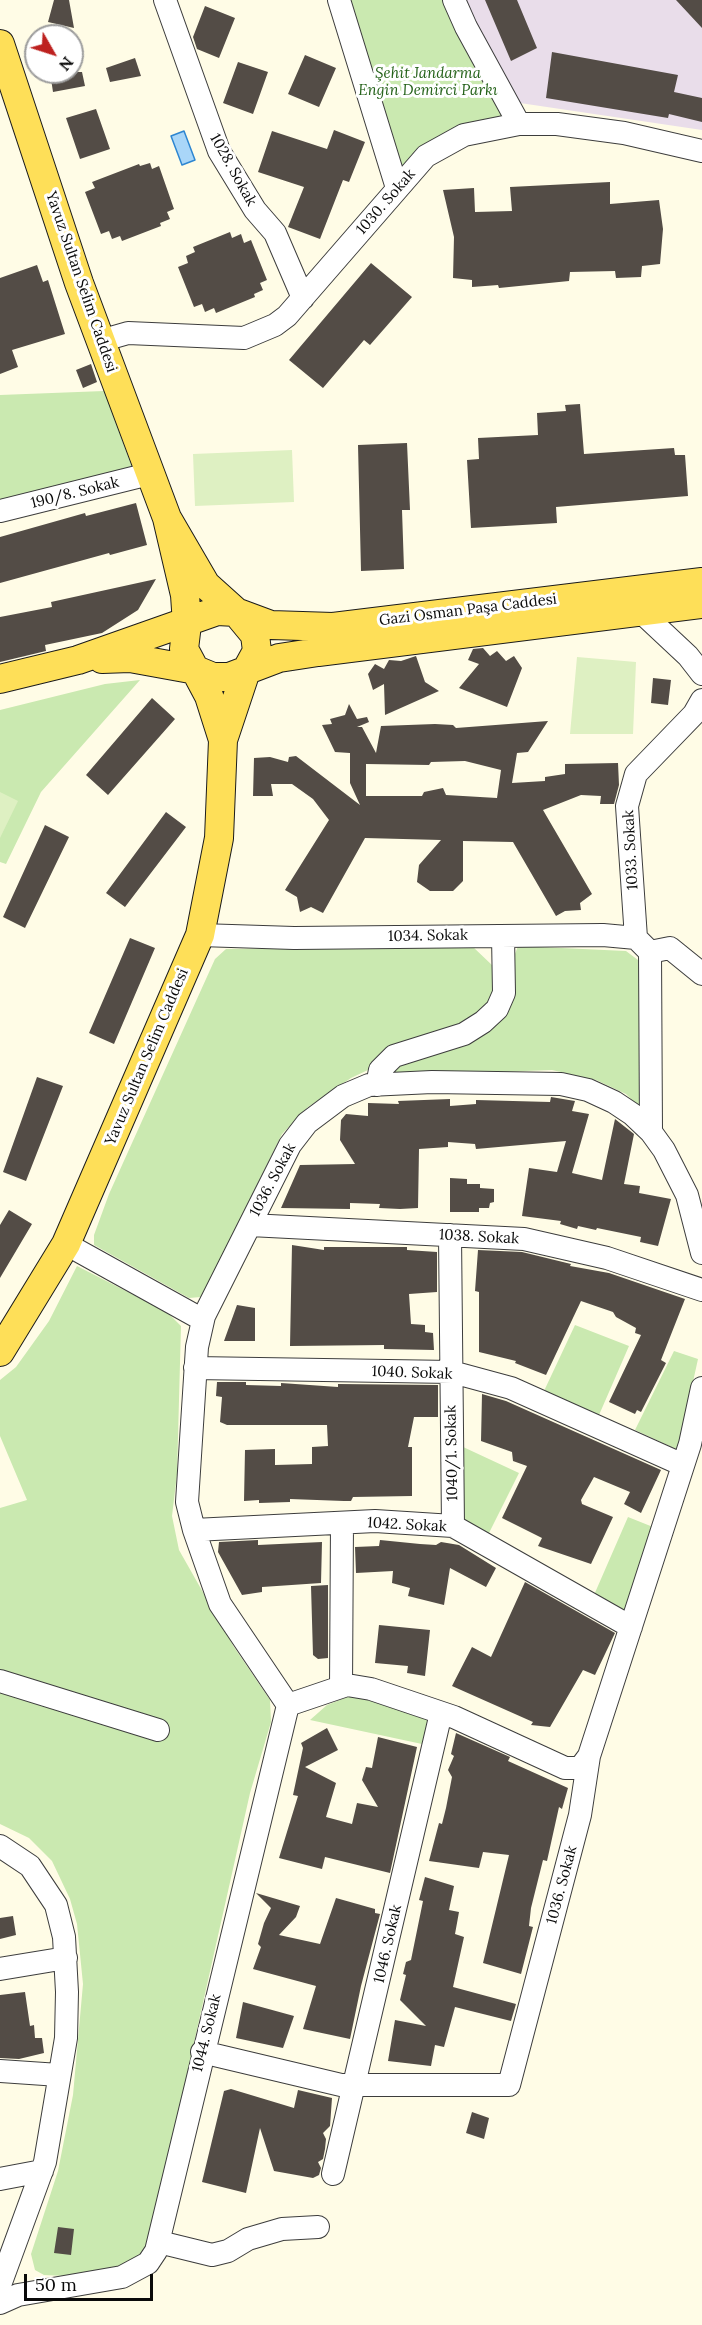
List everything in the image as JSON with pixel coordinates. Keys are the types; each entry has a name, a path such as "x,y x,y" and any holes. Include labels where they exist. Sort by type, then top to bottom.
{"main road":[{"name":"Yavuz Sultan Selim Caddesi","path":"0,44 100,341 167,518 206,585 236,612"},
{"name":"Yavuz Sultan Selim Caddesi","path":"0,1352 66,1245 200,935 219,838 223,740 209,696 184,649 187,624 184,596 167,518"},
{"name":"Gazi Osman Paşa Caddesi","path":"236,612 271,624 333,627 702,582"},
{"name":"Gazi Osman Paşa Caddesi","path":"246,671 279,658 318,652 702,604"},
{"path":"0,679 78,660 187,624 201,614 217,611 236,612 255,635 258,643 223,740"},
{"path":"78,660 130,658 196,670 213,677 229,678 246,671"}],"street":[{"name":"1028. Sokak","path":"165,0 219,151 255,210 274,233 303,298"},
{"path":"339,0 397,188"},
{"path":"454,0 466,27 519,124"},
{"name":"1030. Sokak","path":"100,341 128,333 244,338 275,325 303,298 426,156 464,135 519,124 591,127 702,151"},
{"name":"190/8. Sokak","path":"0,511 149,474"},
{"path":"641,612 688,656 702,674"},
{"name":"1033. Sokak","path":"651,1132 643,945 627,806 636,774 698,707"},
{"name":"1034. Sokak","path":"200,935 294,938 603,934 643,945 670,948 702,974"},
{"path":"377,1085 380,1070 394,1056 464,1034 483,1022 497,1009 504,993 503,936"},
{"name":"1036. Sokak","path":"288,1705 220,1604 194,1530 187,1502 195,1368 202,1320 290,1145 307,1123 342,1096 377,1085 432,1082 561,1084 588,1090 632,1113 651,1132 672,1164 687,1195 702,1253"},
{"name":"1038. Sokak","path":"250,1224 524,1239 607,1258 702,1290"},
{"name":"1040/1. Sokak","path":"450,1235 453,1526"},
{"path":"66,1245 202,1320"},
{"name":"1040. Sokak","path":"195,1368 452,1372 511,1388 683,1465"},
{"name":"1036. Sokak","path":"202,2052 341,2085 509,2085 580,1815 589,1756 683,1465 702,1388"},
{"name":"1042. Sokak","path":"194,1530 375,1521 453,1526 631,1627"},
{"path":"341,1687 342,1523"},
{"path":"0,1681 158,1730"},
{"path":"288,1705 347,1685 371,1689 441,1713 565,1768 580,1768 589,1756"},
{"name":"1044. Sokak","path":"0,2303 18,2295 122,2277 148,2263 159,2242 202,2052 288,1705"},
{"name":"1046. Sokak","path":"333,2174 441,1713"},
{"path":"0,1846 30,1866 52,1896 60,1917 66,1958 66,2028 42,2171 0,2285"},
{"path":"0,1969 66,1958"},
{"path":"0,2072 59,2074"},
{"path":"0,2179 42,2171"},
{"path":"159,2242 212,2255 228,2251 248,2240 282,2229 318,2227"}],"shaded area":[{"path":"463,0 702,0 702,130 520,103"}],"green space":[{"name":"Şehit Jandarma Engin Demirci Parkı","path":"339,0 454,0 519,124 464,135 397,188"},
{"path":"104,391 133,470 0,501 0,395"},
{"path":"292,450 294,502 195,506 193,454"},
{"path":"577,657 636,662 633,734 570,734"},
{"path":"140,680 41,792 6,864 0,862 0,710 105,684"},
{"path":"0,792 18,801 0,838"},
{"path":"472,946 493,966 497,988 478,1018 351,1078 308,1107 282,1134 201,1297 189,1298 94,1245 94,1235 109,1194 215,959 226,949"},
{"path":"518,946 626,951 650,969 645,1113 626,1094 596,1080 552,1070 388,1076 395,1062 487,1028"},
{"path":"77,1266 167,1312 181,1326 177,1474 172,1516 179,1550 234,1647 270,1700 271,1722 250,1793 146,2250 139,2257 116,2268 66,2276 44,2275 35,2270 31,2254 58,2171 73,2095 83,1984 77,1924 70,1899 52,1861 29,1838 0,1824 0,1508 27,1500 0,1436 0,1380 16,1367 49,1321"},
{"path":"575,1325 629,1346 599,1415 544,1391"},
{"path":"674,1351 698,1359 678,1450 635,1430"},
{"path":"461,1446 519,1473 488,1535 462,1519"},
{"path":"628,1517 653,1527 626,1614 594,1595"},
{"path":"350,1696 391,1705 429,1719 422,1744 310,1720 327,1705"}],"water":[{"path":"184,131 195,160 182,165 171,136"}],"building":[{"path":"54,0 69,0 73,24 48,22"},
{"path":"485,0 517,0 537,48 511,61"},
{"path":"676,0 702,0 702,28"},
{"path":"205,6 235,18 219,58 197,49 193,37"},
{"path":"552,52 678,75 674,92 702,98 702,122 669,114 668,118 546,98"},
{"path":"305,55 336,68 319,107 288,94"},
{"path":"135,58 141,76 110,82 106,68"},
{"path":"238,62 268,72 253,114 223,103"},
{"path":"84,81 85,86 53,92 52,84 84,84"},
{"path":"96,109 110,149 80,159 66,118"},
{"path":"334,130 365,142 349,182 343,180 320,239 288,227 304,187 258,172 272,131 327,149"},
{"path":"150,163 152,169 159,166 174,209 167,212 170,219 160,223 161,226 122,241 120,236 112,239 109,231 101,234 85,192 95,188 92,182 139,164 140,166"},
{"path":"610,182 610,204 659,200 663,229 660,264 642,266 641,277 616,278 615,271 570,272 569,281 499,288 498,285 472,287 472,280 453,278 454,237 443,190 474,188 475,212 512,211 510,187"},
{"path":"230,232 232,238 241,234 244,243 251,240 267,280 260,283 263,290 254,294 255,297 216,313 214,308 205,312 202,304 194,307 178,267 188,263 186,256 195,252 193,247"},
{"path":"371,263 412,297 370,345 364,340 323,388 289,360"},
{"path":"37,265 43,282 48,280 65,334 12,350 18,367 0,374 0,278"},
{"path":"91,364 97,382 83,388 76,370"},
{"path":"580,404 584,454 674,448 675,455 685,455 688,496 556,507 557,523 471,528 467,460 479,459 478,438 538,435 537,413 566,411 565,405"},
{"path":"407,443 410,510 402,510 404,569 361,571 358,445"},
{"path":"136,503 147,545 0,583 0,537 85,513 86,516"},
{"path":"156,579 138,610 102,633 45,645 46,651 0,662 0,617 52,607 51,602"},
{"path":"483,648 490,656 497,651 506,661 514,656 522,668 507,707 459,688 479,664 468,660 473,649"},
{"path":"416,656 425,682 439,691 385,715 384,684 373,690 368,674 375,664 384,669 389,660 401,661"},
{"path":"653,678 671,680 668,705 651,703"},
{"path":"152,698 175,719 108,795 86,775"},
{"path":"349,704 357,719 367,717 369,722 357,727 362,727 376,753 381,726 435,724 453,725 456,728 548,721 528,752 517,753 512,783 545,781 545,777 565,774 565,764 618,763 619,785 614,804 600,804 601,796 581,795 543,810 592,894 580,903 581,910 565,911 556,916 513,842 463,841 463,881 453,891 430,891 417,882 419,865 441,840 365,838 323,913 311,907 300,912 297,897 285,890 329,820 313,799 292,784 271,784 273,796 253,796 254,758 270,757 288,762 289,757 296,756 360,805 350,783 350,753 335,752 322,725 332,724 330,719 345,715","holes":["465,761 501,770 497,798 446,795 443,788 424,792 422,796 366,796 366,764 429,765 431,762"]},
{"path":"166,812 186,827 125,907 106,893"},
{"path":"45,825 69,837 25,928 3,917"},
{"path":"130,938 155,948 114,1044 89,1033"},
{"path":"37,1077 63,1086 26,1181 3,1172"},
{"path":"551,1097 575,1101 572,1111 589,1114 572,1173 602,1180 615,1119 634,1134 624,1184 640,1186 639,1193 671,1199 658,1246 640,1242 641,1237 597,1228 596,1230 578,1226 577,1229 560,1224 561,1221 522,1216 529,1168 557,1172 566,1141 476,1149 475,1144 448,1142 448,1147 419,1149 418,1208 379,1208 380,1204 350,1203 350,1209 281,1208 300,1165 355,1164 340,1140 341,1120 346,1114 368,1116 368,1103 399,1104 398,1101 450,1099 450,1106 476,1104 476,1100 550,1102"},
{"path":"450,1178 467,1179 467,1184 480,1184 480,1188 494,1189 494,1202 490,1203 489,1208 479,1208 479,1212 450,1212"},
{"path":"9,1210 32,1224 0,1278 0,1225"},
{"path":"292,1245 324,1250 324,1247 407,1247 407,1250 437,1252 437,1292 409,1294 411,1324 425,1325 425,1332 433,1333 434,1350 384,1349 384,1345 290,1346"},
{"path":"478,1250 522,1252 571,1264 570,1266 609,1273 685,1299 661,1360 666,1363 641,1412 637,1410 635,1414 609,1402 641,1335 635,1333 636,1328 616,1317 613,1312 581,1301 546,1375 515,1363 516,1361 479,1352 479,1292 475,1291"},
{"path":"237,1305 255,1308 255,1341 224,1341"},
{"path":"217,1382 246,1382 246,1385 281,1386 281,1383 338,1387 338,1384 438,1385 438,1417 414,1417 408,1447 412,1447 412,1496 353,1497 351,1501 290,1499 290,1502 259,1503 259,1500 244,1501 245,1450 275,1449 275,1465 312,1464 312,1447 328,1446 327,1425 227,1425 220,1422 222,1397 216,1396"},
{"path":"482,1394 506,1401 661,1470 641,1513 624,1504 630,1492 594,1477 581,1500 582,1504 613,1517 591,1564 538,1546 542,1538 502,1518 527,1466 513,1461 512,1452 481,1441"},
{"path":"258,1540 258,1545 322,1542 321,1583 262,1587 262,1592 242,1595 218,1552 219,1542"},
{"path":"380,1540 436,1545 441,1542 459,1545 496,1568 486,1587 450,1568 444,1605 408,1596 410,1588 392,1583 393,1571 356,1573 355,1547 379,1546"},
{"path":"525,1582 615,1633 595,1675 583,1670 550,1727 531,1725 533,1722 452,1686 472,1647 491,1657"},
{"path":"328,1585 328,1658 318,1659 313,1655 311,1586"},
{"path":"379,1625 430,1630 425,1676 407,1673 408,1666 375,1663"},
{"path":"327,1728 338,1750 305,1767 336,1783 326,1817 352,1824 357,1803 378,1807 362,1780 366,1767 372,1768 378,1737 417,1747 390,1873 325,1857 322,1869 279,1858 298,1796 293,1795 303,1748 301,1743"},
{"path":"456,1733 510,1757 508,1761 568,1788 562,1809 559,1807 547,1861 543,1860 531,1908 529,1926 533,1927 521,1974 483,1963 509,1855 483,1852 479,1868 429,1861 439,1823 442,1824 446,1808 452,1777 448,1770 454,1756 451,1754"},
{"path":"425,1877 454,1886 449,1910 459,1912 455,1934 464,1937 453,1987 516,2004 511,2021 455,2007 444,2047 435,2045 431,2066 388,2061 395,2020 426,2026 400,2000 406,1975 403,1974 406,1962 411,1960 423,1901 419,1900"},
{"path":"256,1893 300,1906 296,1917 279,1935 320,1944 336,1898 375,1909 375,1913 380,1914 350,2039 303,2029 316,1986 253,1969 261,1947 258,1944 264,1923 271,1908"},
{"path":"13,1916 16,1935 0,1939 0,1918"},
{"path":"25,1992 30,2026 34,2025 35,2038 42,2038 44,2053 19,2059 0,2058 0,1995"},
{"path":"243,2002 294,2016 283,2048 236,2038"},
{"path":"231,2089 294,2108 298,2090 332,2098 330,2126 323,2133 326,2139 323,2159 318,2162 321,2168 319,2175 313,2178 274,2171 260,2128 246,2193 202,2182 224,2091"},
{"path":"472,2112 489,2118 484,2139 466,2133"},
{"path":"58,2227 74,2229 71,2255 54,2253"}]}
